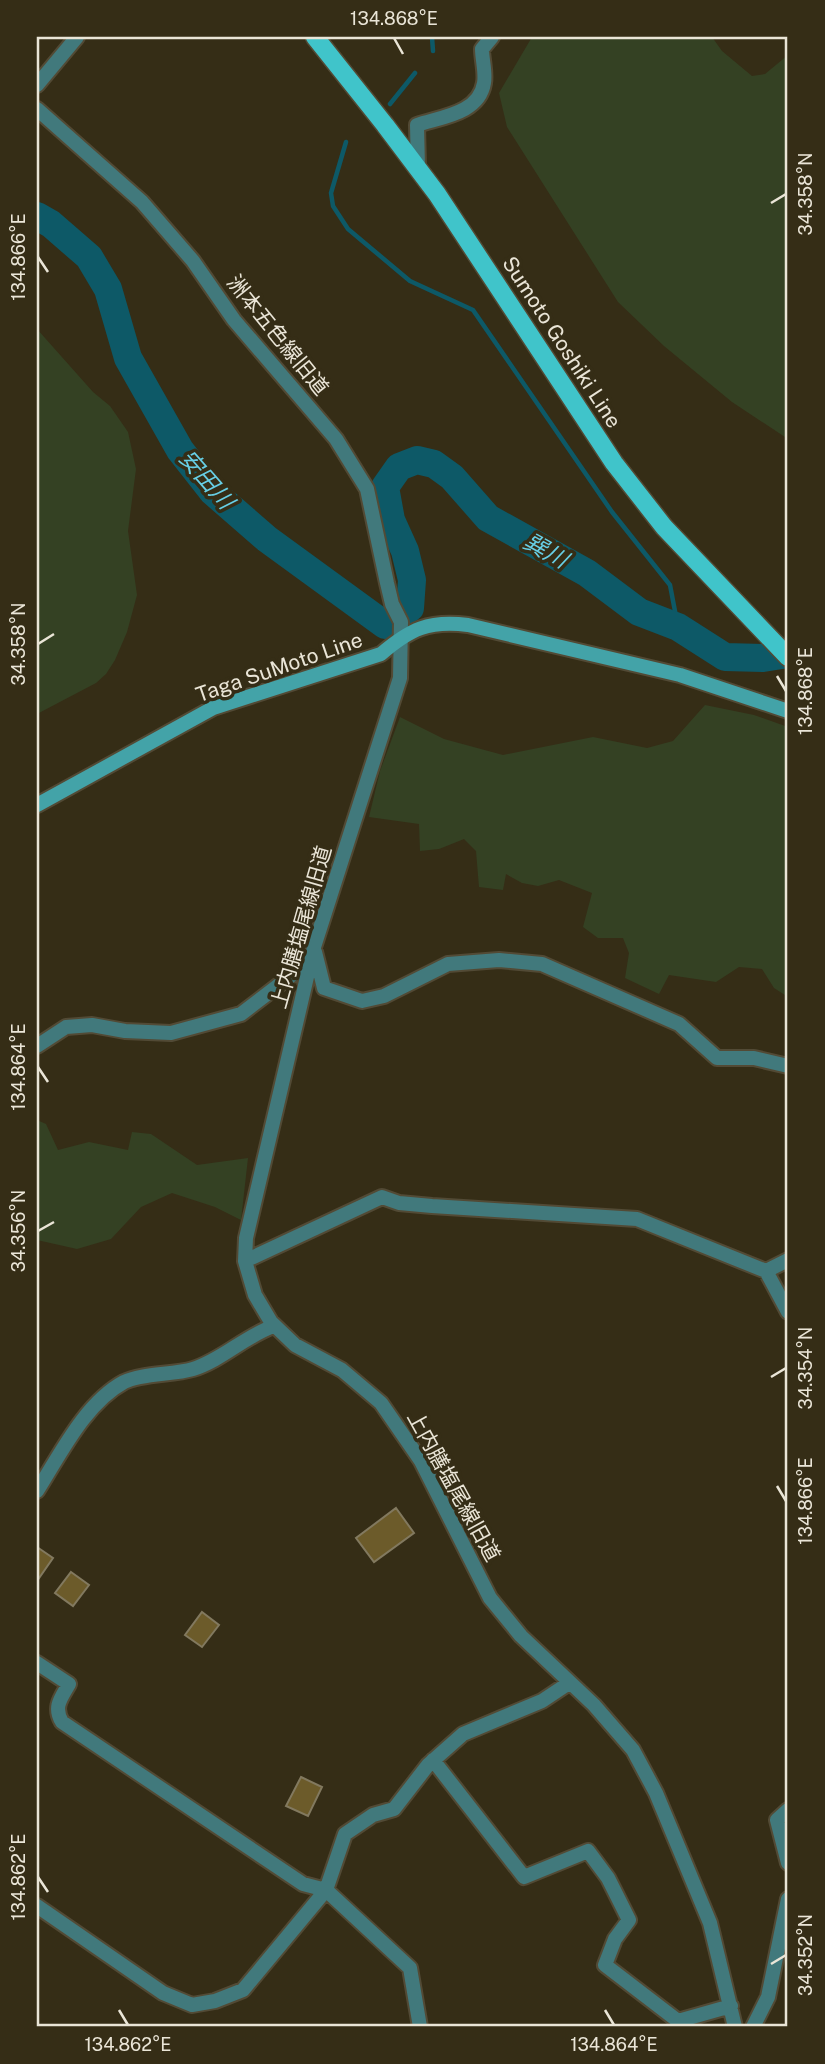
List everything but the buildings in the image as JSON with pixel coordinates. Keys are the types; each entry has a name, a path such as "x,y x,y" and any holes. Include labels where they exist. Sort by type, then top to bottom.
{"main road":[{"name":"Sumoto Goshiki Line","path":"314,37 418,168 614,463 664,527 788,657"},
{"name":"Taga SuMoto Line","path":"37,805 213,708 381,654 400,638 419,628 444,622 468,625 680,675 788,711"}],"street":[{"path":"37,85 76,37"},
{"path":"418,168 417,125 453,116 473,103 484,84 482,49 492,37"},
{"name":"洲本五色線旧道","path":"37,109 142,202 193,261 234,320 336,439 367,489 392,604 401,622 400,638"},
{"name":"上内膳塩尾線旧道","path":"400,638 400,678 312,954 246,1238 245,1261 255,1295 274,1326 295,1345 342,1370 381,1403 421,1461 490,1598 521,1636 594,1705 633,1750 656,1793 710,1923 735,2027"},
{"path":"37,1046 66,1027 92,1025 125,1031 171,1033 241,1014 312,954 324,988 362,1001 383,996 449,964 499,960 542,964 679,1024 717,1058 754,1058 788,1066"},
{"path":"245,1261 382,1198 399,1203 432,1206 637,1219 766,1271 788,1312"},
{"path":"766,1271 788,1260"},
{"path":"37,1491 93,1405 125,1381 194,1368 238,1346 255,1333 274,1326"},
{"path":"37,1663 69,1684 57,1706 57,1714 62,1722 303,1884 326,1890 410,1968 420,2027"},
{"path":"37,1906 163,1993 192,2005 215,2001 243,1990 326,1890 345,1834 373,1815 394,1809 433,1760 463,1734 542,1701 569,1684"},
{"path":"433,1760 524,1877 589,1851 608,1878 629,1920 615,1939 605,1965 675,2024 731,2006"},
{"path":"788,1810 777,1820 788,1863"},
{"path":"753,2027 768,1997 788,1899"}],"green space":[{"path":"532,37 712,37 722,51 752,76 765,74 788,55 788,439 732,402 664,346 618,302 507,127 499,93"},
{"path":"37,329 93,392 110,406 128,432 136,469 128,531 137,595 127,632 106,674 96,683 37,714"},
{"path":"705,705 754,715 788,727 788,997 774,988 762,969 739,967 716,982 669,975 659,994 625,978 629,953 623,938 598,938 583,927 592,893 559,880 538,886 522,883 506,874 503,890 479,887 476,851 464,839 439,849 420,851 419,824 369,817 380,771 400,717 444,739 503,755 593,737 647,748 673,741"},
{"path":"37,1120 46,1124 58,1150 89,1142 128,1150 132,1132 151,1134 197,1165 248,1158 241,1220 215,1207 172,1193 141,1207 111,1239 77,1249 37,1240"}],"waterway":[{"path":"432,37 433,51"},
{"path":"390,104 415,73"},
{"path":"346,142 331,193 333,206 348,229 410,281 473,310 612,512 670,585 678,627"},
{"name":"安田川","path":"37,216 51,224 89,257 108,289 128,358 180,450 213,492 267,539 385,625 410,608 412,580 405,551 391,520 385,487 399,467 417,460 434,464 452,477 488,518 587,573 639,612 678,627 725,657 763,658 788,654"}],"water label":[{"name":"巽川","path":"546,550"}]}
